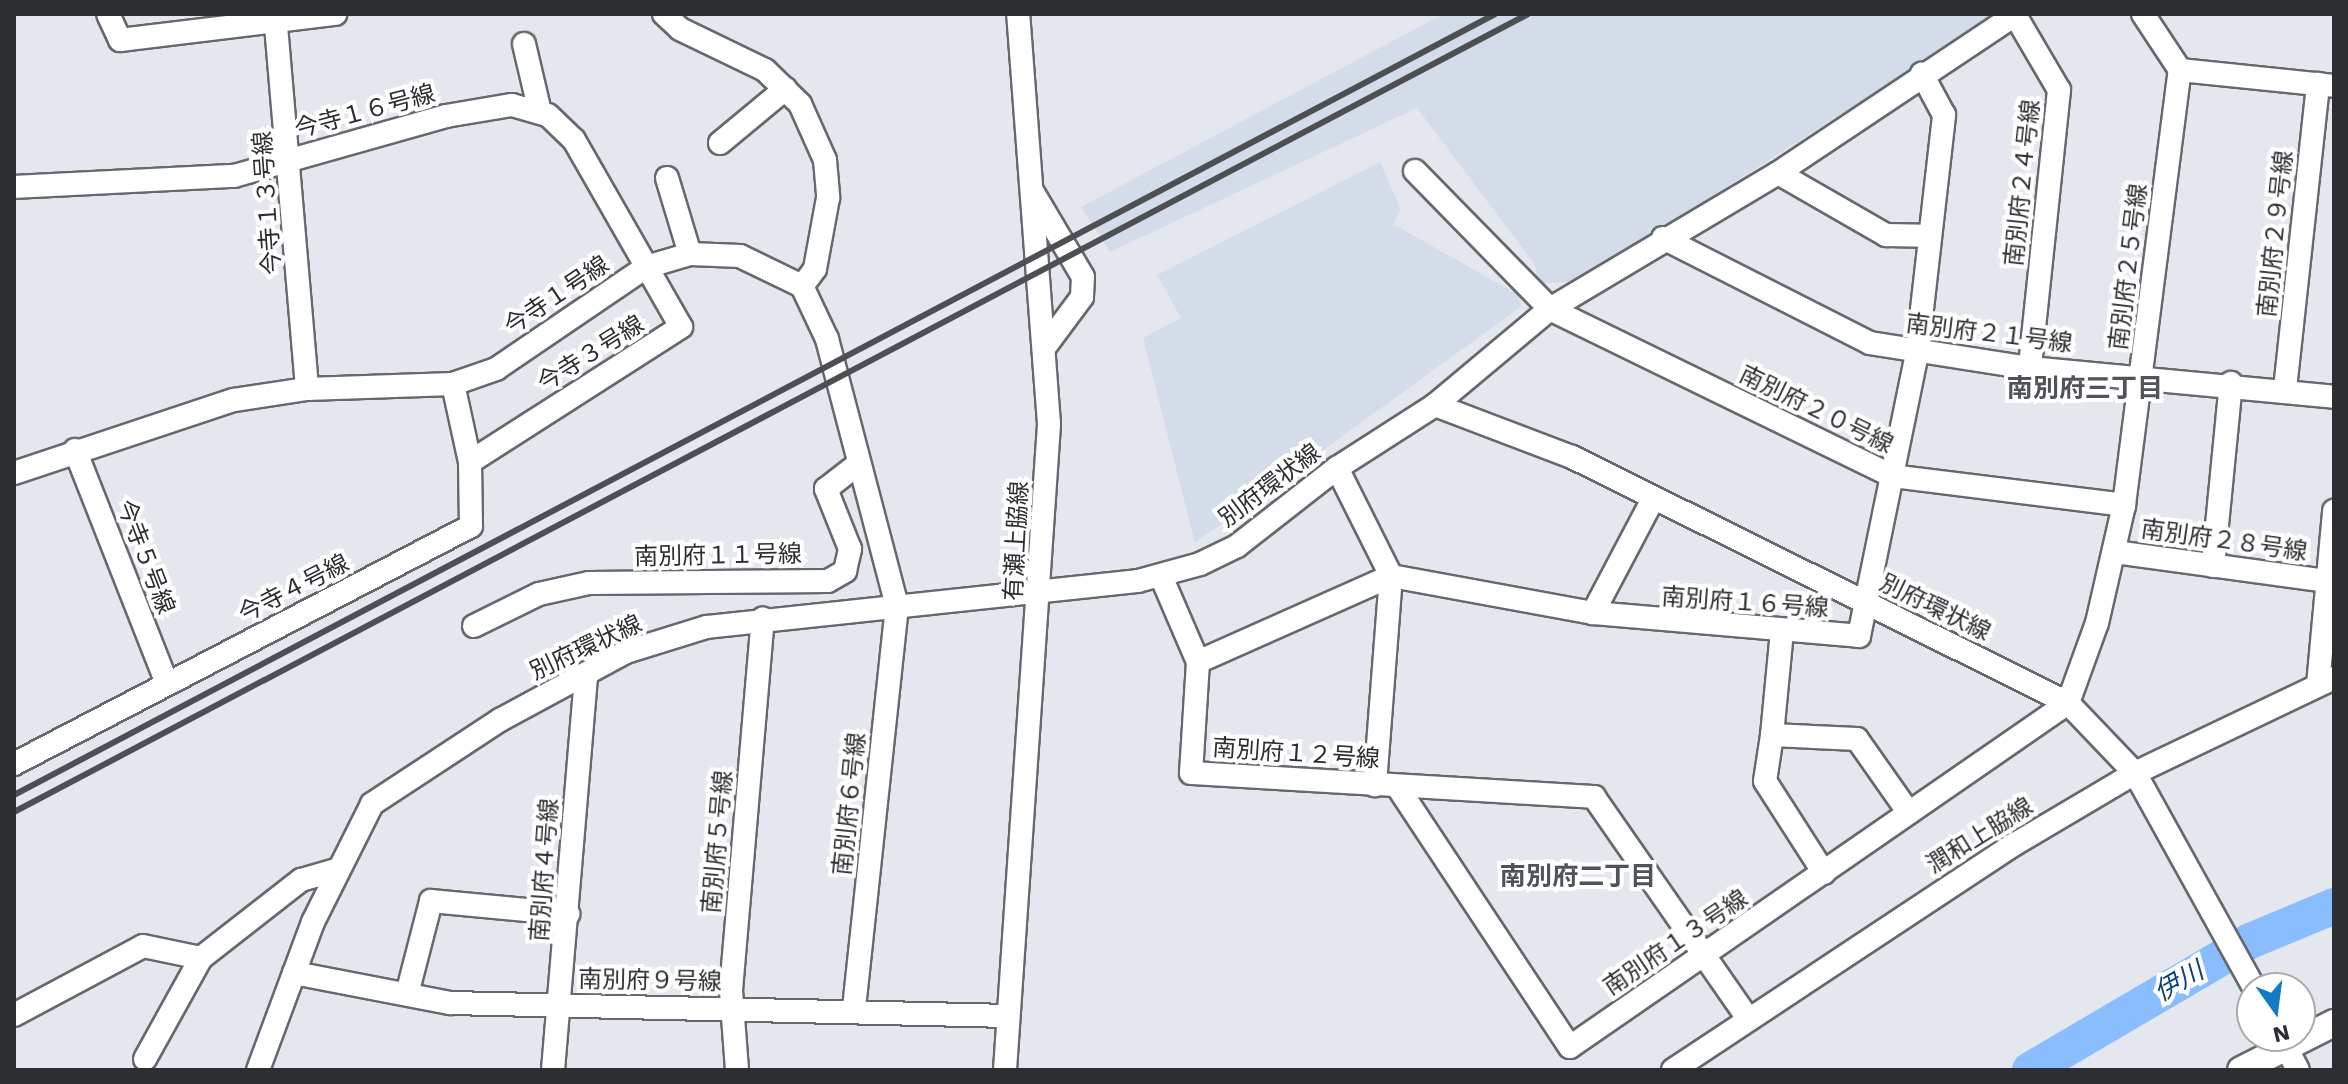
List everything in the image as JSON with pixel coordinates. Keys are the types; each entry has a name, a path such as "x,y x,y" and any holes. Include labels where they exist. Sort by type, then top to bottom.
{"main road":[{"path":"2316,1034 2334,1023"},
{"path":"2241,1070 2285,1052"}],"street":[{"path":"108,14 120,40 335,14"},
{"path":"664,14 765,70 800,104 825,160 828,198 815,269 802,286 827,339 854,467 897,606"},
{"name":"有瀬上脇線","path":"1005,1070 1049,424 1018,14"},
{"path":"1435,405 1550,309 1663,238 1778,173 2016,14"},
{"name":"南別府２４号線","path":"2016,14 2059,90 2030,368"},
{"path":"2143,14 2180,70 2326,85"},
{"name":"今寺１３号線","path":"276,19 293,159 307,389"},
{"path":"524,44 540,112 574,140 646,267"},
{"name":"南別府２５号線","path":"2068,703 2115,552 2124,505 2180,70"},
{"path":"1861,600 1892,476 1917,353 1925,236 1944,115 1922,74"},
{"name":"南別府２９号線","path":"2285,389 2326,85"},
{"path":"720,143 785,89"},
{"name":"今寺１６号線","path":"14,187 234,176 446,116 512,105 540,112"},
{"name":"南別府２０号線","path":"1415,171 1550,309 1892,476 2124,505"},
{"path":"1778,173 1886,235 1925,236"},
{"path":"667,178 690,254"},
{"path":"1032,189 1083,277 1082,297 1044,348"},
{"name":"南別府２１号線","path":"1663,238 1870,343 1917,353 2030,368 2231,383 2334,397"},
{"name":"今寺１号線","path":"14,473 179,414 307,389 453,384 496,369 646,267 690,254 740,256 802,286"},
{"name":"今寺３号線","path":"470,462 681,327 646,267"},
{"path":"2213,566 2231,383"},
{"name":"今寺４号線","path":"14,764 471,526 470,462 453,384"},
{"name":"別府環状線","path":"258,1070 336,870 372,804 416,771 586,673 707,627 763,618 1161,576 1237,546 1337,468 1435,405 1484,418 2068,703 2135,773 2245,972"},
{"name":"今寺５号線","path":"75,450 167,684"},
{"name":"南別府１１号線","path":"474,626 539,594 589,583 828,581 845,571 850,549 826,489 854,467"},
{"path":"1337,468 1391,576 1386,786"},
{"path":"1161,576 1198,662 1391,576 1593,613 1653,499"},
{"path":"2326,682 2326,581 2334,511"},
{"name":"南別府２８号線","path":"2115,552 2326,581"},
{"name":"南別府１６号線","path":"1593,613 1859,636 1861,600"},
{"name":"南別府６号線","path":"854,1008 897,606"},
{"name":"南別府５号線","path":"737,1070 732,1008 763,618"},
{"path":"1782,631 1765,781 1824,873"},
{"name":"南別府１２号線","path":"1198,662 1191,773 1594,797 1747,1017"},
{"name":"南別府４号線","path":"553,1070 563,1006 586,673"},
{"name":"潤和上脇線","path":"1673,1070 1747,1017 2135,773 2326,682"},
{"name":"南別府１３号線","path":"1386,786 1570,1047 2068,703"},
{"path":"1772,735 1857,739 1909,813"},
{"path":"145,1059 201,958 301,880 336,870"},
{"path":"407,994 431,901 568,914"},
{"path":"14,1015 143,946 201,958"},
{"name":"南別府９号線","path":"294,973 407,994 563,1006 854,1008 1008,1016"}],"shaded area":[{"path":"1443,14 1997,14 1580,281 1538,284 1535,265 1417,108 1110,252 1081,207"},
{"path":"1380,162 1401,210 1393,224 1517,294 1522,306 1195,543 1143,338 1181,318 1157,275"}],"waterway":[{"name":"伊川","path":"2030,1070 2250,941 2334,906"}],"railway":[{"path":"14,795 1495,14"},
{"path":"14,812 1528,14"}],"district":[{"name":"南別府三丁目","path":"2085,389"},
{"name":"南別府二丁目","path":"1578,877"}]}
